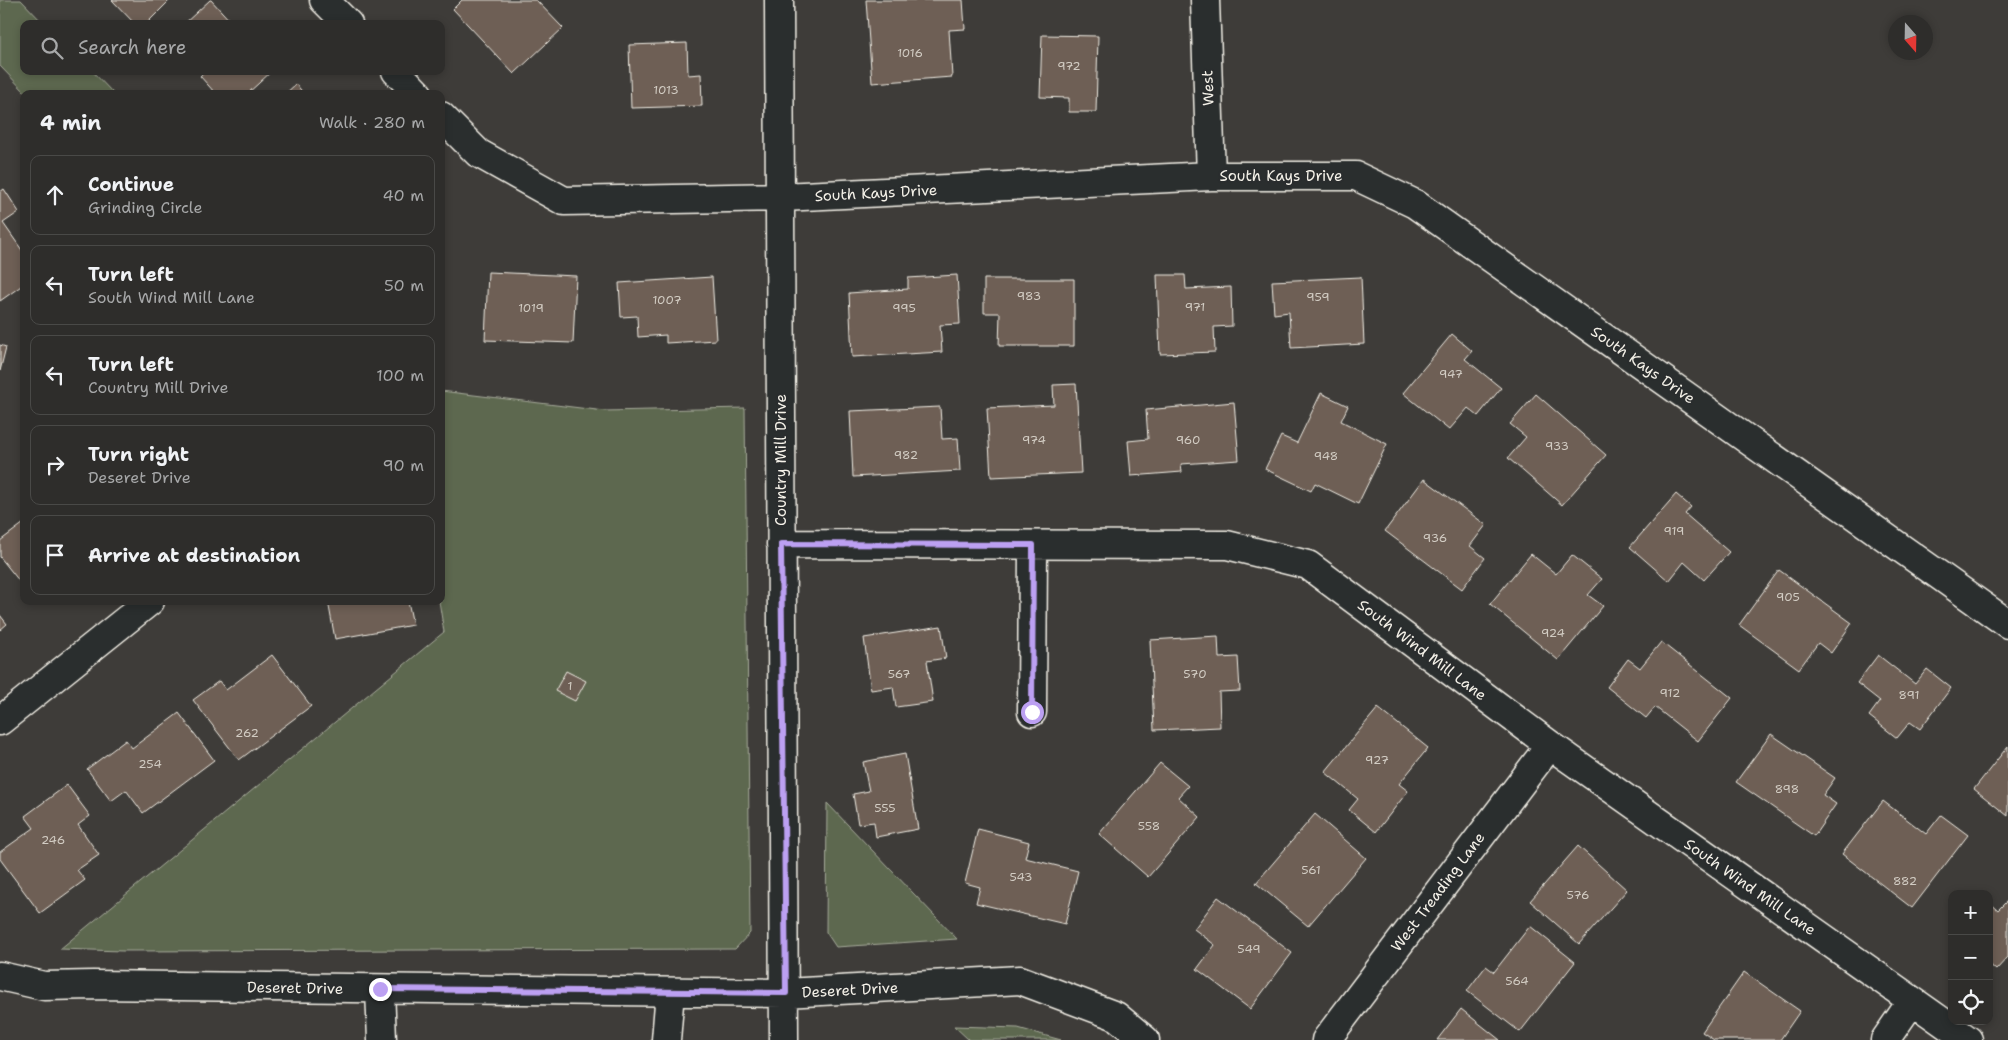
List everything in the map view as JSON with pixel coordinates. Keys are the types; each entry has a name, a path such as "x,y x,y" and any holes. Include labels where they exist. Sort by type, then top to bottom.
{"street":[{"path":"324,0 344,20"},
{"name":"Country Mill Drive","path":"779,0 782,197 781,544 786,993 784,1040"},
{"name":"West","path":"1205,0 1211,176"},
{"path":"400,75 414,90"},
{"name":"South Kays Drive","path":"445,120 478,153 564,201 782,197 1211,176 1356,176 1415,204 2008,624"},
{"name":"South Wind Mill Lane","path":"781,544 1228,545 1308,565 1550,745 1968,1040"},
{"path":"1032,712 1033,545"},
{"path":"0,721 145,605"},
{"name":"West Treading Lane","path":"1326,1040 1550,745"},
{"name":"Deseret Drive","path":"0,976 44,986 786,993 1020,980 1116,1016 1145,1040"},
{"path":"380,989 382,1040"},
{"path":"666,1040 670,992"},
{"path":"1885,1040 1912,1001"}],"green space":[{"path":"0,0 21,0 40,20 20,20 20,75 96,75 110,90 23,90 0,66"},
{"path":"445,391 605,411 745,408 750,933 735,949 122,951 60,949 444,632 440,605 445,605"},
{"path":"827,803 957,939 836,947 826,932"},
{"path":"954,1026 1018,1028 1061,1040 969,1040"}],"building":[{"path":"112,0 170,0 150,20 131,20"},
{"path":"210,0 229,20 188,20"},
{"path":"462,0 536,0 563,28 514,74 453,9"},
{"path":"866,0 963,0 965,29 949,30 952,77 872,83"},
{"path":"1042,35 1098,36 1096,112 1069,112 1069,98 1040,97"},
{"path":"687,43 688,75 701,74 702,106 631,108 629,45"},
{"path":"268,75 251,90 212,90 200,76"},
{"path":"296,84 301,90 289,90"},
{"path":"4,189 19,212 3,223 20,247 20,287 0,301 0,192"},
{"path":"488,272 576,276 573,343 485,340"},
{"path":"957,275 960,324 940,325 942,352 852,357 849,293 908,289 908,278"},
{"path":"1157,275 1185,275 1186,289 1231,287 1232,326 1214,327 1215,352 1160,354"},
{"path":"712,277 716,340 666,343 666,335 638,337 637,316 621,317 619,283"},
{"path":"1361,277 1364,344 1291,348 1289,312 1274,314 1272,281"},
{"path":"984,279 1074,279 1074,346 999,346 1000,313 984,313"},
{"path":"1452,334 1472,351 1465,359 1501,388 1478,416 1468,408 1449,430 1403,393"},
{"path":"0,345 6,347 0,371"},
{"path":"1076,384 1081,473 991,477 987,408 1054,405 1053,385"},
{"path":"1321,393 1348,406 1341,421 1387,444 1358,504 1315,483 1311,491 1265,469 1281,436 1297,443"},
{"path":"1536,394 1606,455 1562,505 1508,458 1526,437 1510,424"},
{"path":"1234,402 1239,460 1181,464 1182,472 1131,476 1128,441 1148,439 1146,410"},
{"path":"940,407 942,439 958,438 960,471 853,477 850,411"},
{"path":"1424,479 1486,525 1470,546 1485,558 1462,589 1385,531"},
{"path":"1676,494 1691,507 1685,514 1729,552 1704,580 1684,562 1669,581 1630,547"},
{"path":"20,526 20,582 0,557 0,541"},
{"path":"1531,554 1556,574 1572,555 1602,579 1588,595 1603,606 1558,660 1490,604"},
{"path":"1779,570 1852,623 1831,653 1818,643 1799,669 1739,625"},
{"path":"329,605 409,605 413,625 335,639"},
{"path":"0,615 7,624 0,630"},
{"path":"941,626 946,658 927,661 933,702 896,707 893,687 871,690 864,638"},
{"path":"1218,636 1219,658 1238,657 1240,691 1219,692 1220,727 1154,730 1150,640"},
{"path":"1661,642 1732,698 1698,741 1655,707 1646,718 1607,687 1628,659 1640,668"},
{"path":"272,655 311,706 239,760 193,700 219,681 226,690"},
{"path":"1878,655 1915,684 1927,669 1951,688 1920,729 1910,722 1897,738 1869,716 1880,701 1857,683"},
{"path":"566,671 586,681 575,701 555,691"},
{"path":"1378,708 1428,748 1399,784 1408,791 1376,832 1349,810 1358,799 1325,772"},
{"path":"179,713 214,760 143,813 126,790 111,801 87,769 126,740 132,748"},
{"path":"1771,734 1835,778 1823,795 1836,804 1814,836 1736,782"},
{"path":"2008,746 2008,816 1974,789"},
{"path":"905,754 918,829 876,837 874,822 858,824 853,794 869,791 863,762"},
{"path":"1160,763 1188,786 1178,797 1200,817 1148,877 1099,834"},
{"path":"67,785 90,816 78,825 99,855 77,870 85,880 40,913 0,859 0,852 34,828 25,816"},
{"path":"1883,801 1926,834 1941,815 1968,835 1912,908 1842,854"},
{"path":"1315,814 1366,858 1308,926 1256,883"},
{"path":"978,829 1029,842 1025,858 1078,871 1065,924 976,903 980,887 965,883"},
{"path":"1578,846 1627,890 1579,944 1530,901"},
{"path":"1218,897 1292,953 1250,1009 1197,969 1215,945 1194,929"},
{"path":"2008,900 2008,957 1996,970 1993,967 1993,906 1998,910"},
{"path":"1530,926 1575,962 1520,1032 1467,991 1486,966 1494,972"},
{"path":"1744,972 1800,1011 1780,1040 1714,1040 1702,1032"},
{"path":"1461,1009 1500,1040 1437,1040"}],"route":[{"path":"380,989 786,993 782,828 781,544 1033,545 1032,712"}]}
